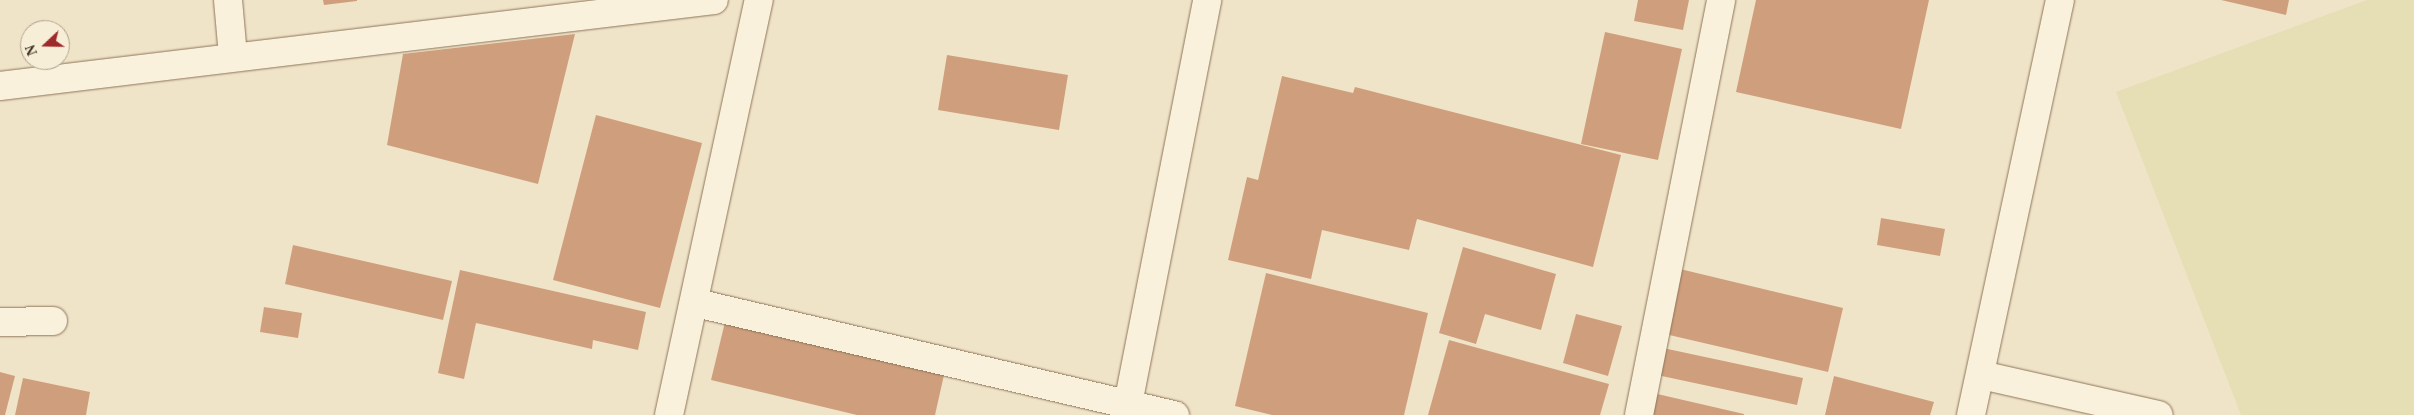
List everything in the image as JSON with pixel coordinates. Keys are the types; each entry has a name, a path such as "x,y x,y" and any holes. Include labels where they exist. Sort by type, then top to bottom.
{"lane":[{"path":"228,0 234,56"},
{"path":"0,86 234,56 714,0"},
{"path":"669,415 696,303 759,0"},
{"path":"1128,404 1207,0"},
{"path":"1639,415 1721,0"},
{"path":"1971,415 2060,0"},
{"path":"696,303 1175,415"},
{"path":"0,322 53,321"},
{"path":"1981,375 2159,415"}],"shaded area":[{"path":"2367,0 2414,0 2414,415 2241,415 2116,92"}],"building":[{"path":"323,0 357,0 357,1 324,5"},
{"path":"1638,0 1689,0 1683,30 1634,21"},
{"path":"1756,0 1929,0 1901,129 1736,92"},
{"path":"2221,0 2289,0 2286,15"},
{"path":"1605,32 1682,49 1658,160 1581,144"},
{"path":"575,34 538,184 387,145 403,54"},
{"path":"947,55 1068,75 1059,130 938,110"},
{"path":"1282,76 1353,93 1355,87 1621,155 1593,267 1417,219 1409,250 1322,230 1311,279 1228,260 1247,177 1258,180"},
{"path":"596,115 702,143 660,308 553,280"},
{"path":"1881,218 1945,229 1940,256 1877,245"},
{"path":"293,245 452,281 443,320 285,284"},
{"path":"1463,247 1556,274 1541,330 1485,314 1476,344 1439,333"},
{"path":"1680,269 1843,308 1828,372 1665,334"},
{"path":"460,270 646,312 638,350 593,340 592,349 476,323 464,379 438,373"},
{"path":"1266,273 1428,313 1404,415 1272,415 1235,406"},
{"path":"264,307 302,313 298,338 260,332"},
{"path":"1576,314 1622,326 1608,376 1563,363"},
{"path":"725,322 944,375 935,415 857,415 711,380"},
{"path":"1449,340 1609,384 1600,415 1428,415"},
{"path":"1663,348 1803,378 1797,405 1657,375"},
{"path":"0,372 15,376 5,415 0,415"},
{"path":"1834,376 1934,402 1930,415 1825,415"},
{"path":"23,378 90,392 86,415 15,415"},
{"path":"1653,393 1744,414 1744,415 1648,415"}]}
